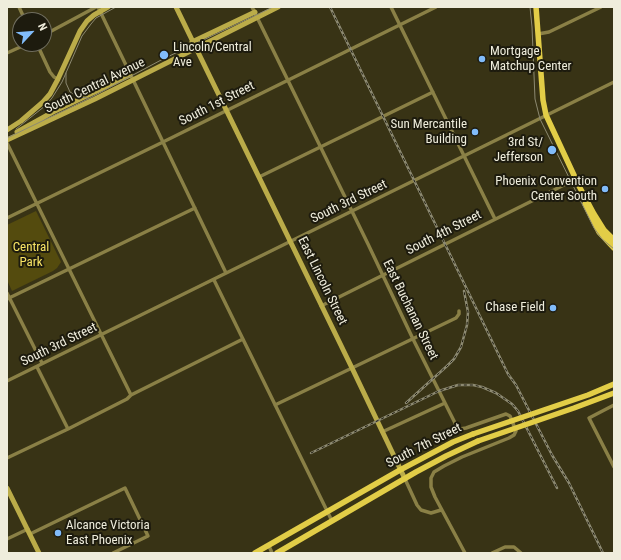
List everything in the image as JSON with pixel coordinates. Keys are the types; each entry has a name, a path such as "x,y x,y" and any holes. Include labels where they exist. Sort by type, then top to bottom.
{"main road":[{"name":"South Central Avenue","path":"7,130 21,121 50,94 80,31 98,8 108,7"},
{"name":"East Lincoln Street","path":"176,7 405,479"},
{"name":"South Central Avenue","path":"7,141 131,77 196,49 255,13 278,7"},
{"path":"536,7 543,100 546,116 579,186 599,223 614,240"},
{"path":"192,42 255,13"},
{"path":"579,186 583,201 592,221 599,232 614,248"},
{"name":"South 7th Street","path":"256,553 400,470 453,442 588,395 614,384"},
{"name":"South 7th Street","path":"277,553 446,456 478,441 614,393"},
{"path":"7,488 39,553"}],"street":[{"path":"391,7 495,219"},
{"name":"South 1st Street","path":"7,218 436,7"},
{"path":"538,34 549,32 601,7"},
{"path":"52,31 98,8 226,273"},
{"name":"East Buchanan Street","path":"255,13 457,427 460,429 506,414 510,416 516,431 509,438 462,457 434,472 430,478 430,483 441,510"},
{"path":"41,52 50,72 58,79"},
{"name":"South 3rd Street","path":"7,381 614,82"},
{"path":"259,177 433,92"},
{"path":"7,141 131,395"},
{"name":"South 4th Street","path":"321,306 576,179"},
{"path":"8,298 195,208"},
{"path":"214,280 332,521"},
{"path":"7,293 8,298 42,364"},
{"path":"276,405 456,318 459,314 458,312"},
{"path":"7,458 68,429 127,399 131,395 243,339"},
{"path":"37,367 68,429"},
{"path":"382,432 445,403"},
{"path":"614,406 589,418 614,467"},
{"name":"East Lincoln Street","path":"405,479 417,505 421,510 431,513 441,510"},
{"path":"7,539 29,531 125,488 148,536 113,553"},
{"path":"441,510 465,553"},
{"path":"269,546 272,553"},
{"path":"492,553 506,547 514,547 521,553"}],"green space":[{"name":"Central Park","path":"36,211 61,262 53,271 12,291 7,280 7,225"}],"tram line":[{"path":"16,129 45,106 52,98 62,82 82,36 91,24 96,18 116,7"},
{"path":"7,138 90,98 163,59 273,7"},
{"path":"530,7 535,99 540,119 594,228 602,239 614,249"},
{"path":"66,73 66,83 70,92 78,97 88,98"}],"railway":[{"path":"330,7 508,374 516,385 552,455 569,483 603,553"},
{"path":"406,403 454,359 461,347 467,325 468,312 464,291"},
{"path":"311,453 439,391 458,385 473,385 496,393 512,404 518,411 557,488"}],"place":[{"name":"Lincoln/Central Ave","path":"164,55"},
{"name":"Mortgage Matchup Center","path":"482,59"},
{"name":"Sun Mercantile Building","path":"475,132"},
{"name":"3rd St/ Jefferson","path":"552,150"},
{"name":"Phoenix Convention Center South","path":"605,189"},
{"name":"Chase Field","path":"553,308"},
{"name":"Alcance Victoria East Phoenix","path":"58,533"}]}
